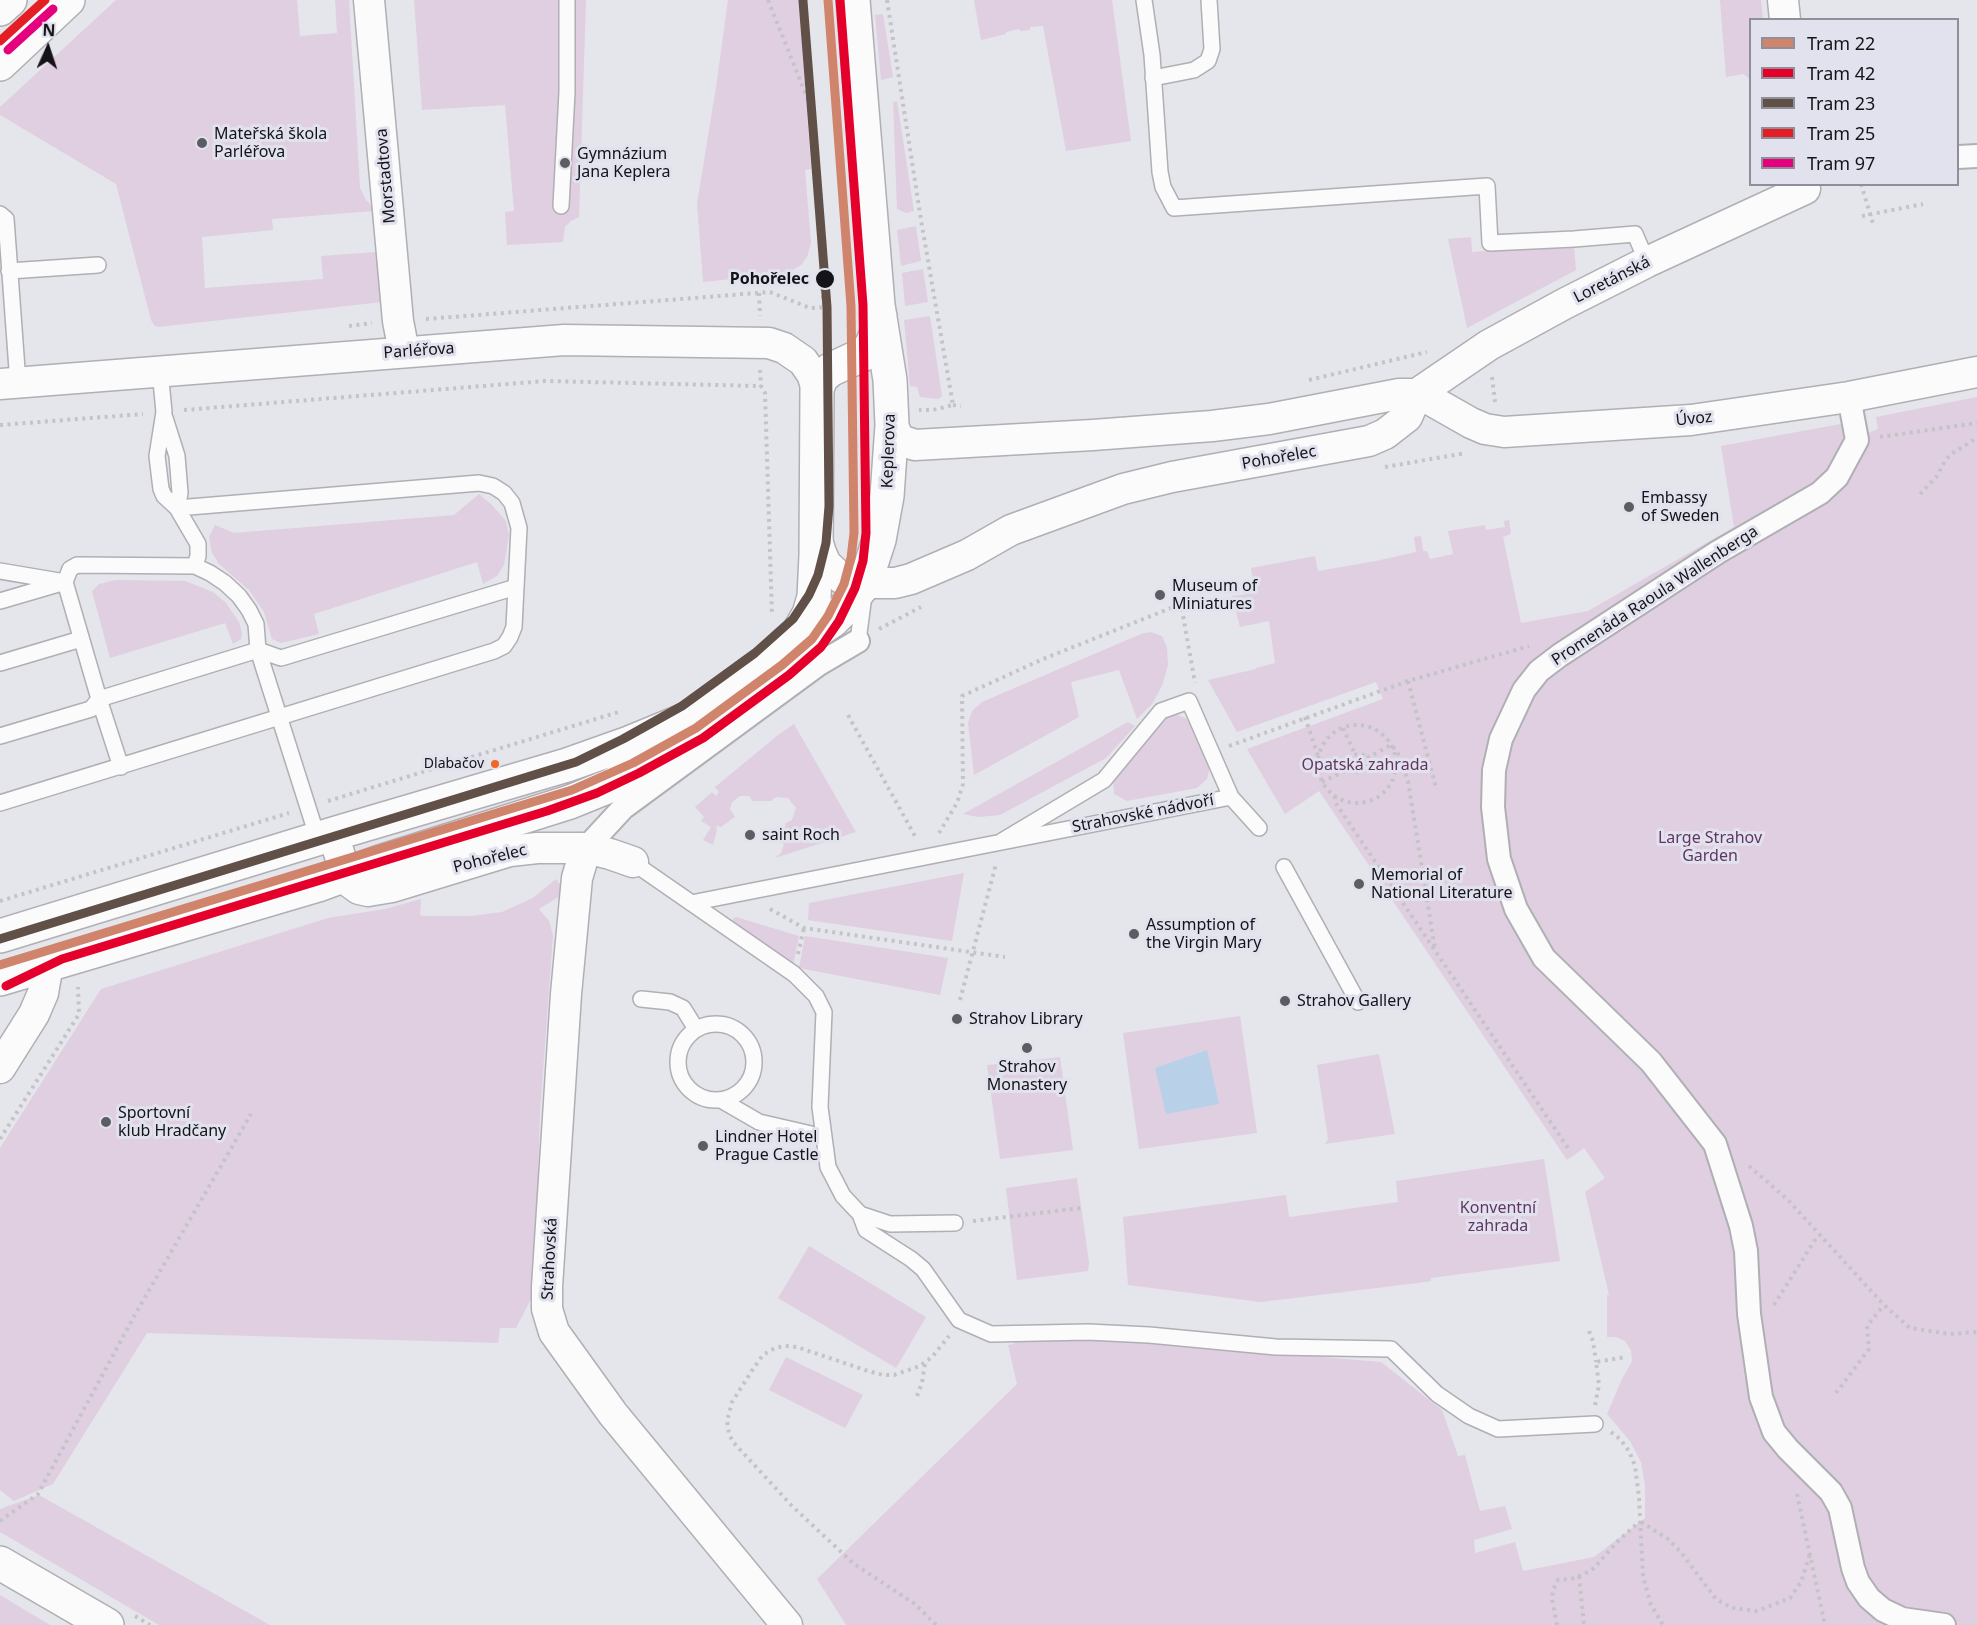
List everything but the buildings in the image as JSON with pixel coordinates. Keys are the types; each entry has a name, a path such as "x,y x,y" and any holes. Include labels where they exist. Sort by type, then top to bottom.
{"main road":[{"path":"0,9 10,0"},
{"path":"0,64 68,0"},
{"name":"Keplerova","path":"853,0 880,316 890,380 908,427 887,496 884,520 874,559 865,584"},
{"name":"Keplerova","path":"817,389 821,378 830,370 866,352 875,339 880,316"},
{"path":"784,654 798,636 809,614 814,597 817,389"},
{"path":"0,979 45,979 345,875 570,802 612,785 647,764 709,710 832,621 865,584"},
{"path":"0,936 325,836 567,765 629,743 709,710"},
{"path":"0,1563 107,1625"}],"street":[{"name":"Morstadtova","path":"369,0 398,321 404,352"},
{"path":"1783,0 1785,18"},
{"path":"1959,157 1977,156"},
{"name":"Loretánská","path":"1417,394 1489,345 1647,262 1809,186"},
{"name":"Parléřova","path":"9,383 564,340 769,343 784,348 803,361 812,374 817,389"},
{"name":"Úvoz","path":"1417,394 1485,429 1504,432 1691,420 1849,397 1977,372"},
{"path":"908,427 1212,426 1269,419 1399,394 1417,394"},
{"name":"Pohořelec","path":"865,584 880,585 910,579 968,555 1011,530 1123,489 1172,477 1369,441 1385,434 1407,417 1417,394"},
{"path":"1849,397 1857,440"},
{"name":"Promenáda Raoula Wallenberga","path":"1857,440 1837,477 1820,494 1718,552 1539,671 1524,690 1501,739 1494,770 1493,807 1499,859 1516,909 1544,958 1651,1062 1715,1144 1730,1186 1746,1251 1749,1314 1761,1398 1773,1432 1831,1492 1840,1508 1858,1582 1869,1598 1884,1610 1902,1618 1944,1625"},
{"path":"816,537 826,564 835,574 845,580 865,584"},
{"path":"636,864 586,848 622,808 819,664 858,641"},
{"path":"325,836 345,875"},
{"name":"Pohořelec","path":"345,875 354,887 372,891 510,851 537,848 586,848"},
{"name":"Strahovská","path":"586,848 577,878 571,994 547,1287 548,1309 554,1332 613,1414 787,1625"},
{"path":"0,1068 33,1014 45,979"}],"lane":[{"path":"561,206 567,92 567,0"},
{"path":"1144,0 1152,55 1160,172 1163,188 1174,208 1487,186 1490,243 1635,234 1647,262"},
{"path":"1153,78 1194,70 1208,61 1212,49 1209,0"},
{"path":"0,214 6,219 9,271 9,383"},
{"path":"9,271 98,265"},
{"path":"160,371 164,412 158,456 160,483 164,496 177,508 198,544 195,566"},
{"path":"0,803 494,651 504,646 514,627 519,528 512,503 504,493 493,486 479,483 177,508"},
{"path":"121,766 65,582 70,568 86,564 195,566 225,583 249,610 256,624 258,650 279,718 308,807 325,836"},
{"path":"0,571 65,582"},
{"path":"0,601 65,582"},
{"path":"858,641 865,584"},
{"path":"0,736 91,709 99,699 258,650 281,658 516,588"},
{"path":"0,663 81,639"},
{"name":"Strahovské nádvoří","path":"691,903 1231,797 1189,701 1161,711 1104,780 1002,841"},
{"path":"1231,797 1259,828"},
{"path":"636,864 794,974 816,996 824,1012 820,1107 828,1167 843,1196 860,1214 866,1230 923,1269 959,1320 991,1334 1088,1332 1276,1347 1391,1349 1437,1394 1469,1416 1498,1429 1594,1424"},
{"path":"1284,867 1358,1002"},
{"path":"641,999 670,1002 683,1008 696,1029"},
{"path":"717,1023 737,1029 745,1036 754,1054 755,1065 748,1084 741,1092 721,1100 711,1100 692,1092 680,1075 678,1064 682,1044 696,1029 717,1023"},
{"path":"721,1100 759,1122 824,1137"},
{"path":"860,1214 890,1224 955,1223"}],"path":[{"path":"768,0 810,104"},
{"path":"803,0 814,168"},
{"path":"887,0 921,220 953,405"},
{"path":"1862,186 1873,224"},
{"path":"1862,216 1923,204"},
{"path":"822,288 824,308"},
{"path":"426,319 770,292 810,308 831,307"},
{"path":"1491,368 1493,397 1496,405"},
{"path":"0,425 545,381 761,386 765,393 772,624"},
{"path":"908,427 933,410 953,405 961,406"},
{"path":"1857,440 1977,423"},
{"path":"1920,494 1937,476 1951,454 1977,438"},
{"path":"1183,594 1181,604 1195,686 1189,701"},
{"path":"926,856 957,803 963,784 962,696 1043,659 1181,604"},
{"path":"858,641 922,607"},
{"path":"1211,752 1408,681 1534,645"},
{"path":"1408,681 1436,788"},
{"path":"0,901 626,710"},
{"path":"848,715 926,856"},
{"path":"1305,717 1318,757 1318,770 1322,782 1335,796 1347,801 1372,800 1383,793 1395,771 1395,758 1391,745"},
{"path":"1318,757 1327,739 1343,728 1361,725 1373,728 1384,735 1397,751 1408,781 1435,953"},
{"path":"1343,728 1355,754"},
{"path":"1367,758 1391,745"},
{"path":"1355,754 1362,754 1367,758 1367,767 1362,772 1356,772 1351,768 1350,758 1355,754"},
{"path":"1322,782 1351,768"},
{"path":"1335,796 1335,802 1570,1151"},
{"path":"960,1000 1002,841"},
{"path":"743,893 804,928 1005,957"},
{"path":"0,1139 79,1014 78,983"},
{"path":"0,1521 39,1494 137,1311 251,1114"},
{"path":"1715,1144 1751,1168 1788,1200 1884,1305 1910,1328 1950,1334 1977,1332"},
{"path":"955,1223 1081,1208"},
{"path":"1753,1339 1818,1235"},
{"path":"1836,1393 1869,1349 1867,1326 1884,1305"},
{"path":"936,1625 915,1604 854,1564 792,1506 732,1442 727,1421 732,1402 753,1369 763,1356 775,1348 797,1347 883,1375 905,1372 932,1357 959,1320"},
{"path":"1589,1330 1593,1341 1599,1384 1594,1424 1604,1427 1620,1439 1629,1451 1635,1466 1640,1497 1643,1576 1651,1605 1663,1625"},
{"path":"1596,1362 1626,1357"},
{"path":"917,1396 922,1383 925,1362"},
{"path":"1788,1449 1824,1625"},
{"path":"1640,1521 1668,1539 1680,1551 1716,1599 1732,1608 1757,1611 1790,1598 1801,1582 1810,1554"},
{"path":"1557,1625 1552,1599 1558,1580 1579,1576 1594,1568 1640,1521"},
{"path":"1579,1576 1584,1625"}],"green space":[{"name":"Mateřská škola Parléřova","path":"116,0 297,0 300,36 337,33 335,0 349,0 360,188 366,200 378,212 382,302 158,327 154,325 116,184 0,115 0,107","holes":["374,211 377,252 321,256 323,279 205,288 202,237 273,230 272,219"]},
{"path":"414,0 586,0 579,217 565,227 563,242 507,245 505,212 514,211 505,105 422,110"},
{"path":"728,0 799,0 811,169 805,170 811,243 807,257 801,265 791,271 703,282 697,204"},
{"path":"974,0 1112,0 1131,141 1066,151 1043,26 1030,27 1030,30 1020,31 1019,29 981,40"},
{"path":"1720,0 1761,0 1763,18 1749,18 1749,78 1743,74 1726,77"},
{"path":"883,14 893,77 881,80 875,15"},
{"path":"897,101 914,211 906,213 897,209 893,102"},
{"path":"916,226 921,261 901,266 897,230"},
{"path":"1471,237 1472,252 1574,245 1576,270 1467,328 1448,239"},
{"path":"923,269 928,302 905,306 902,273"},
{"path":"930,316 942,396 938,399 920,397 917,387 910,386 904,320"},
{"name":"Large Strahov Garden","path":"1977,397 1977,1625 846,1625 817,1579 1017,1384 1008,1345 1014,1344 1016,1338 1088,1337 1381,1362 1442,1410 1458,1456 1465,1455 1480,1511 1505,1506 1512,1529 1474,1540 1475,1553 1515,1542 1523,1571 1594,1557 1645,1518 1645,1486 1641,1462 1630,1441 1607,1414 1632,1361 1631,1350 1625,1341 1616,1337 1607,1337 1607,1295 1609,1295 1585,1192 1605,1178 1584,1148 1567,1160 1319,791 1285,814 1247,749 1383,699 1376,682 1237,732 1208,680 1275,663 1269,621 1240,627 1232,596 1255,593 1251,568 1315,556 1318,571 1376,561 1416,552 1414,537 1421,536 1423,551 1427,551 1430,559 1453,554 1448,531 1485,525 1486,530 1505,527 1504,521 1509,520 1511,534 1503,537 1521,623 1588,611 1734,527 1721,446 1862,420 1864,432 1868,433 1878,429 1876,417"},
{"path":"479,494 506,521 509,535 504,565 497,576 483,584 477,562 314,614 319,634 281,643 272,639 264,612 249,590 219,564 212,553 209,537 215,525 234,533 454,515"},
{"path":"115,580 185,581 213,592 226,603 239,622 241,639 233,644 225,623 110,658 92,591 99,584"},
{"path":"1151,632 1162,636 1167,648 1168,665 1162,686 1152,704 1137,719 1119,670 1071,682 1079,717 974,775 968,723 972,711 982,702 1141,634"},
{"path":"1177,715 1187,719 1210,767 1207,779 1197,788 1127,801 1114,794 1113,779 1166,717"},
{"path":"1128,722 1135,726 1106,758 1000,815 978,817 963,814"},
{"path":"794,724 856,832 775,858 781,853 784,845 781,841 786,823 792,820 796,808 788,798 776,797 771,801 752,801 750,796 740,796 732,802 730,809 735,817 721,827 716,826 713,845 703,840 711,827 701,821 704,817 695,807 712,792 716,796 719,792 715,787"},
{"path":"964,873 952,941 808,920 809,903"},
{"path":"556,879 559,883 564,883 563,894 539,909 549,921 553,936 540,1112 535,1280 532,1297 516,1328 500,1328 498,1343 147,1333 53,1484 14,1501 0,1490 0,1148 101,989 328,918 385,909 421,899 420,915 423,916 471,916 502,912 533,898"},
{"path":"736,917 799,936 793,965 732,923"},
{"path":"805,936 948,958 940,995 799,968"},
{"path":"1240,1016 1257,1133 1139,1149 1123,1033"},
{"path":"1379,1054 1395,1134 1325,1144 1328,1139 1317,1065"},
{"path":"1060,1057 1073,1150 1000,1159 987,1065"},
{"name":"Konventní zahrada","path":"1544,1159 1560,1261 1431,1278 1431,1281 1418,1283 1261,1302 1128,1285 1123,1217 1286,1195 1289,1217 1398,1202 1396,1181"},
{"path":"1077,1178 1089,1262 1088,1271 1017,1280 1006,1188"},
{"path":"809,1246 926,1317 896,1368 778,1298"},
{"path":"786,1357 863,1395 845,1428 769,1390"},
{"path":"39,1495 270,1625 159,1625 0,1532 0,1509"},
{"path":"0,1595 50,1625 0,1625"}],"water":[{"path":"1207,1050 1219,1104 1166,1114 1155,1068"}],"tram line":[{"name":"25","path":"0,41 45,0"},
{"name":"22","path":"0,965 572,790 633,763 696,728 782,665 812,639 828,616 844,584 851,558 854,533 851,306 828,0"},
{"name":"42","path":"6,986 62,959 547,811 597,793 703,738 789,675 821,647 839,621 855,588 863,561 866,533 863,305 840,0"},
{"name":"23","path":"0,939 576,762 682,706 755,653 793,619 809,595 818,575 826,543 829,506 827,307 803,1"},
{"name":"97","path":"8,50 53,9"}],"place":[{"name":"Mateřská škola Parléřova","path":"202,143"},
{"name":"Gymnázium Jana Keplera","path":"565,163"},
{"name":"Pohořelec","path":"825,279"},
{"name":"Embassy of Sweden","path":"1629,507"},
{"name":"Museum of Miniatures","path":"1160,595"},
{"name":"Dlabačov","path":"495,764"},
{"name":"saint Roch","path":"750,835"},
{"name":"Memorial of National Literature","path":"1359,884"},
{"name":"Assumption of the Virgin Mary","path":"1134,934"},
{"name":"Strahov Gallery","path":"1285,1001"},
{"name":"Strahov Library","path":"957,1019"},
{"name":"Strahov Monastery","path":"1027,1048"},
{"name":"Sportovní klub Hradčany","path":"106,1122"},
{"name":"Lindner Hotel Prague Castle","path":"703,1146"}],"park label":[{"name":"Opatská zahrada","path":"1365,765"}]}
